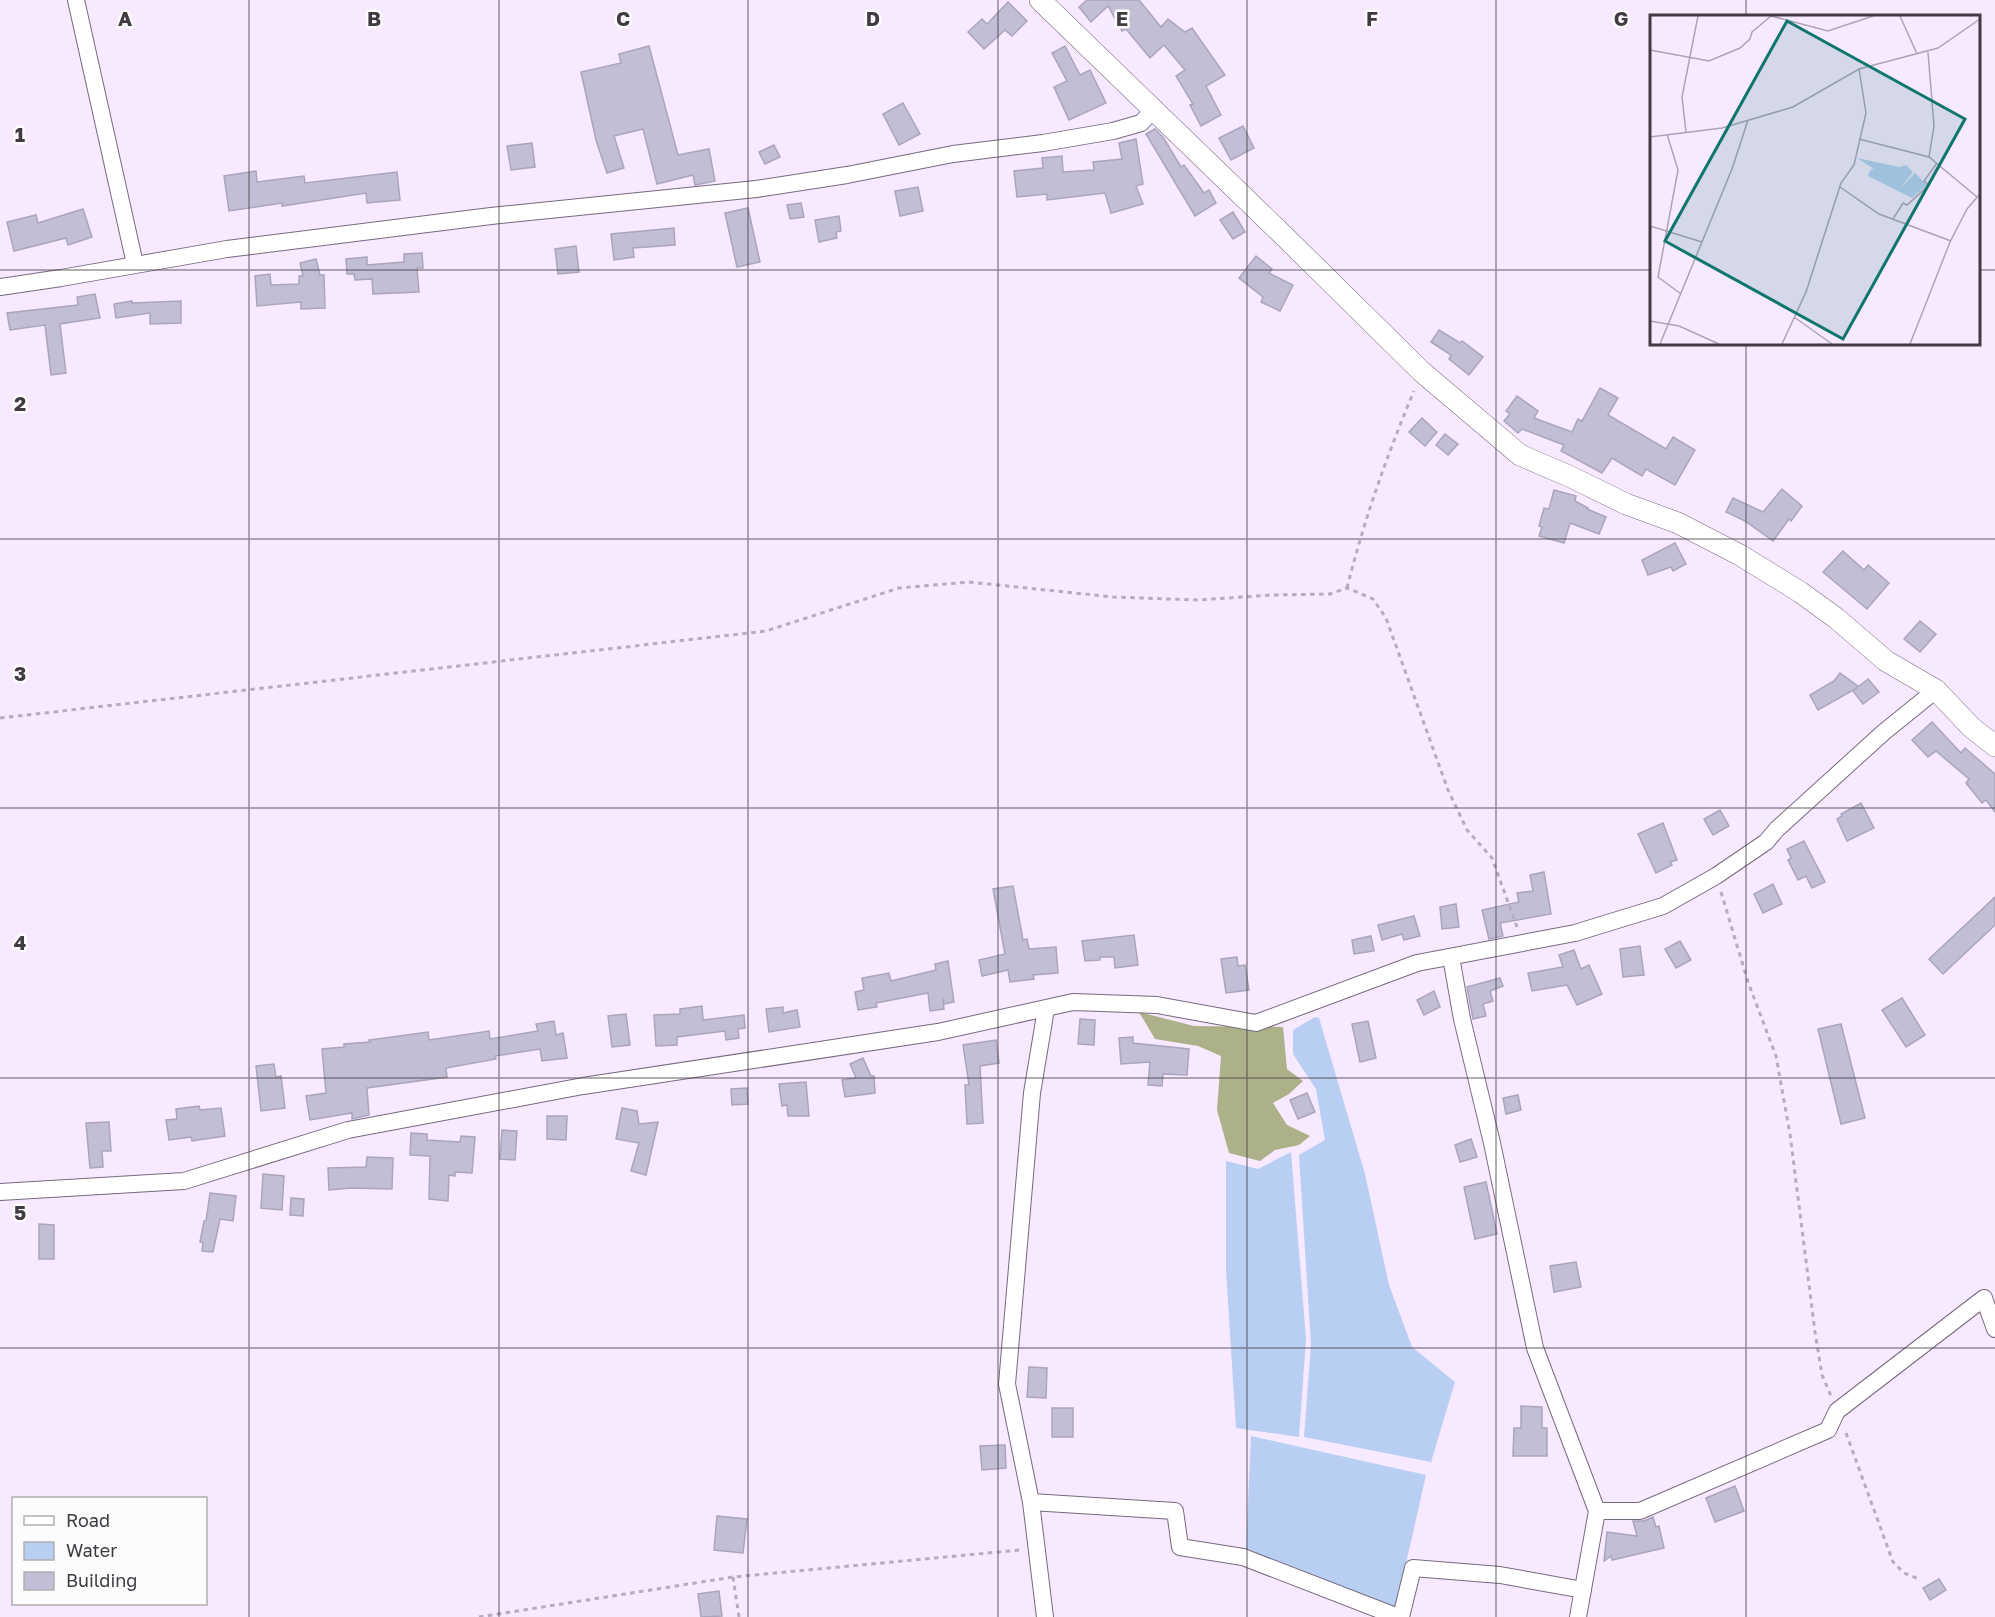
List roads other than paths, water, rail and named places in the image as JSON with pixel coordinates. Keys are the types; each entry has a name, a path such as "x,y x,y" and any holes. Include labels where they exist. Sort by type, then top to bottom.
{"street":[{"path":"76,0 135,264"},
{"path":"1040,0 1422,372 1520,455 1626,504 1678,523 1740,555 1818,605 1886,661 1936,690 1971,727 1995,746"},
{"path":"0,287 239,247 491,216 756,189 847,175 953,154 1113,131 1141,123 1154,110"},
{"path":"0,1192 184,1181 348,1130 583,1086 938,1032 1073,1002 1157,1005 1256,1023 1417,963 1575,933 1663,906 1716,876 1766,842 1777,829 1884,732 1936,690"},
{"path":"1451,957 1462,1018 1492,1143 1535,1348 1597,1511 1578,1617"},
{"path":"1045,1617 1031,1502 1007,1384 1032,1093 1046,1009"},
{"path":"1597,1511 1640,1511 1828,1430 1837,1411 1984,1298 1995,1329"},
{"path":"1031,1502 1175,1512 1180,1547 1243,1557 1400,1617 1413,1568 1500,1575 1583,1590"}],"water":[{"path":"1315,1017 1319,1018 1365,1174 1389,1285 1412,1347 1455,1382 1431,1462 1304,1437 1311,1344 1299,1155 1325,1140 1316,1089 1293,1054 1293,1030"},
{"path":"1291,1152 1306,1339 1299,1437 1236,1428 1226,1270 1226,1161 1258,1169"},
{"path":"1251,1436 1426,1475 1396,1608 1337,1587 1246,1549"}]}
